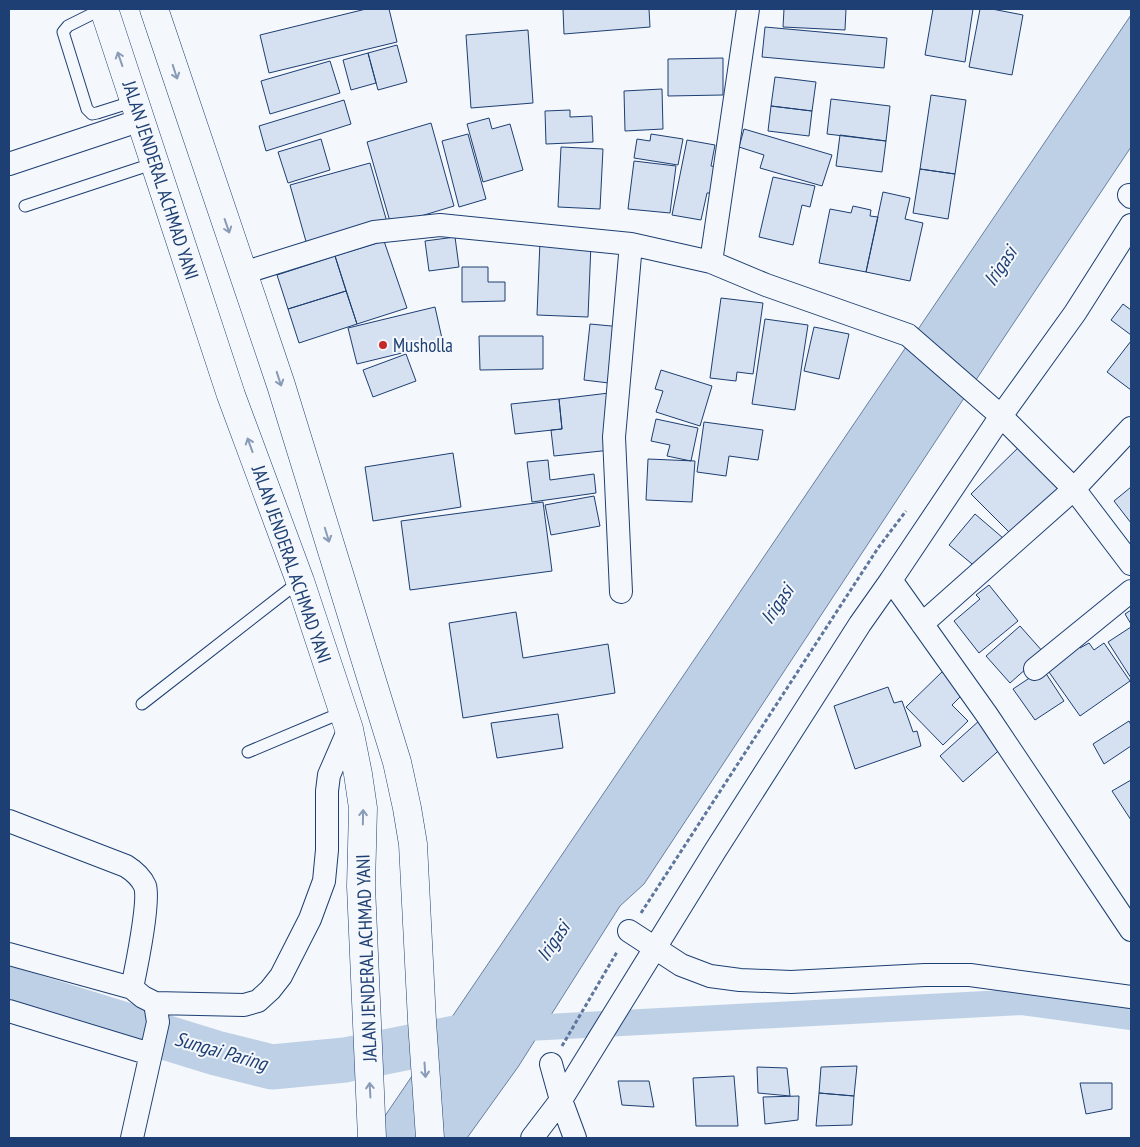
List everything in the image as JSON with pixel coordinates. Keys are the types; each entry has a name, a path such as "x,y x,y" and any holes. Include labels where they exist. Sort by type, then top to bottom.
{"highway":[{"name":"JALAN JENDERAL ACHMAD YANI","path":"103,9 232,395 300,581 346,721 358,774 363,808 361,886 372,1138"},
{"name":"JALAN JENDERAL ACHMAD YANI","path":"154,9 281,385 397,762 413,844 430,1138"}],"street":[{"path":"711,262 748,9"},
{"path":"9,164 138,110"},
{"path":"243,273 374,232 440,225 632,244 711,262 766,284 908,335 977,393 1074,489 1131,564"},
{"path":"532,1138 561,1100 715,851 844,649 1001,416 1075,313 1131,225"},
{"path":"621,592 614,437 632,244"},
{"path":"922,624 1074,489 1131,428"},
{"path":"891,580 987,715 1131,930"},
{"path":"1035,669 1131,591"},
{"path":"9,1011 154,1031 258,1001 270,990 280,976 310,919 324,882 327,850 328,783 346,721"},
{"path":"9,821 126,866 136,873 144,886 146,898 132,988"},
{"path":"629,931 681,965 710,976 740,980 791,982 925,974 970,975 1131,997"},
{"path":"9,954 132,988 143,997 154,1031 132,1138"},
{"path":"551,1064 561,1100 575,1138"}],"lane":[{"path":"103,9 68,26 63,32 87,109 92,114 138,110"},
{"path":"25,206 155,163"},
{"path":"142,704 300,581"},
{"path":"248,752 346,721"}],"water":[{"name":"Irigasi","path":"1131,15 1131,147 644,884 620,906 518,1067 467,1138 370,1138"}],"building":[{"path":"366,9 389,9 397,42 269,73 260,35"},
{"path":"563,9 649,9 650,27 564,34"},
{"path":"784,9 846,9 845,30 783,27"},
{"path":"933,9 973,9 965,62 925,55"},
{"path":"980,9 992,9 1023,15 1012,75 969,67"},
{"path":"765,27 887,38 884,68 762,57"},
{"path":"528,30 533,103 471,108 466,35"},
{"path":"397,45 407,82 378,90 368,53"},
{"path":"368,53 376,83 351,90 343,60"},
{"path":"723,58 723,95 668,96 668,59"},
{"path":"330,61 340,93 270,114 261,81"},
{"path":"775,77 816,82 812,111 771,106"},
{"path":"662,89 663,129 625,131 624,91"},
{"path":"931,95 966,100 955,174 920,169"},
{"path":"831,99 890,106 886,141 827,134"},
{"path":"344,100 351,124 266,151 259,126"},
{"path":"771,106 812,111 809,136 768,131"},
{"path":"570,110 570,117 592,116 593,142 546,144 545,111"},
{"path":"489,118 492,129 510,124 523,170 483,182 467,124"},
{"path":"431,123 454,206 391,225 367,142"},
{"path":"744,129 832,155 822,186 760,168 764,155 739,147"},
{"path":"468,134 486,199 459,207 442,141"},
{"path":"651,134 683,139 678,165 634,158 637,139 650,141"},
{"path":"840,135 886,141 882,172 836,166"},
{"path":"321,139 330,170 288,183 278,152"},
{"path":"687,140 715,145 711,166 717,167 711,193 707,193 701,220 672,215"},
{"path":"561,147 603,149 600,209 558,207"},
{"path":"634,161 676,166 670,213 628,209"},
{"path":"370,163 387,222 307,245 290,185"},
{"path":"920,169 955,174 948,219 913,213"},
{"path":"773,177 815,186 810,207 802,205 793,245 759,237"},
{"path":"883,192 910,198 905,219 923,223 910,281 866,272"},
{"path":"853,206 871,210 870,216 878,217 866,272 819,263 830,209 851,213"},
{"path":"455,237 459,267 429,271 425,241"},
{"path":"384,241 407,308 357,324 335,256"},
{"path":"540,241 591,244 588,317 537,315"},
{"path":"335,256 346,291 288,309 277,275"},
{"path":"462,267 488,267 488,282 505,282 505,301 462,302"},
{"path":"346,291 357,324 299,343 288,309"},
{"path":"721,298 763,303 753,374 737,372 736,381 710,378"},
{"path":"1123,304 1131,310 1131,335 1111,320"},
{"path":"435,307 443,343 357,364 348,328"},
{"path":"765,319 808,325 795,410 752,404"},
{"path":"590,324 622,327 617,384 584,380"},
{"path":"814,327 849,334 839,379 804,371"},
{"path":"479,336 543,336 543,369 480,370"},
{"path":"1131,341 1131,390 1107,372"},
{"path":"406,354 416,381 373,397 363,370"},
{"path":"661,370 712,386 700,426 656,412 663,391 655,389"},
{"path":"609,393 611,450 554,456 551,430 562,429 559,399"},
{"path":"559,399 562,429 515,434 511,404"},
{"path":"656,419 698,428 691,461 667,456 670,445 651,441"},
{"path":"704,422 763,430 758,460 729,456 726,476 697,472"},
{"path":"1024,442 1066,484 1013,536 971,494"},
{"path":"453,453 461,507 373,521 365,467"},
{"path":"648,459 695,461 692,502 646,500"},
{"path":"548,460 550,480 594,474 596,493 532,502 527,462"},
{"path":"1131,487 1131,523 1114,501"},
{"path":"594,496 600,526 551,535 545,505"},
{"path":"543,502 552,571 410,590 401,521"},
{"path":"975,514 1003,538 977,568 949,545"},
{"path":"989,585 1018,621 979,653 954,621 980,599 976,595"},
{"path":"1131,610 1131,624 1125,614"},
{"path":"516,612 523,658 608,644 615,693 463,718 449,623"},
{"path":"1020,626 1044,653 1010,683 986,656"},
{"path":"1131,627 1131,678 1108,642"},
{"path":"1089,643 1094,650 1104,643 1130,681 1080,716 1044,665 1078,645 1080,648"},
{"path":"1043,669 1064,701 1035,720 1013,689"},
{"path":"944,670 966,691 952,705 968,721 943,745 906,707"},
{"path":"888,687 894,703 902,701 913,732 917,731 921,746 855,769 834,706"},
{"path":"558,714 563,748 497,758 491,723"},
{"path":"980,720 1004,746 963,782 940,756"},
{"path":"1129,721 1131,725 1131,746 1104,764 1093,744"},
{"path":"1131,780 1131,820 1112,791"},
{"path":"857,1066 854,1096 819,1093 821,1067"},
{"path":"757,1067 787,1068 790,1096 758,1093"},
{"path":"734,1076 738,1126 696,1126 693,1078"},
{"path":"618,1081 649,1081 654,1107 622,1105"},
{"path":"1080,1083 1112,1083 1112,1109 1086,1114"},
{"path":"819,1093 854,1096 852,1125 816,1126"},
{"path":"799,1096 798,1120 765,1124 763,1097"}],"waterway":[{"name":"Sungai Paring","path":"9,989 216,1053 272,1067 345,1060 470,1035"},
{"path":"509,1029 1022,1002 1131,1017"}],"place":[{"name":"Musholla","path":"383,345"}]}
